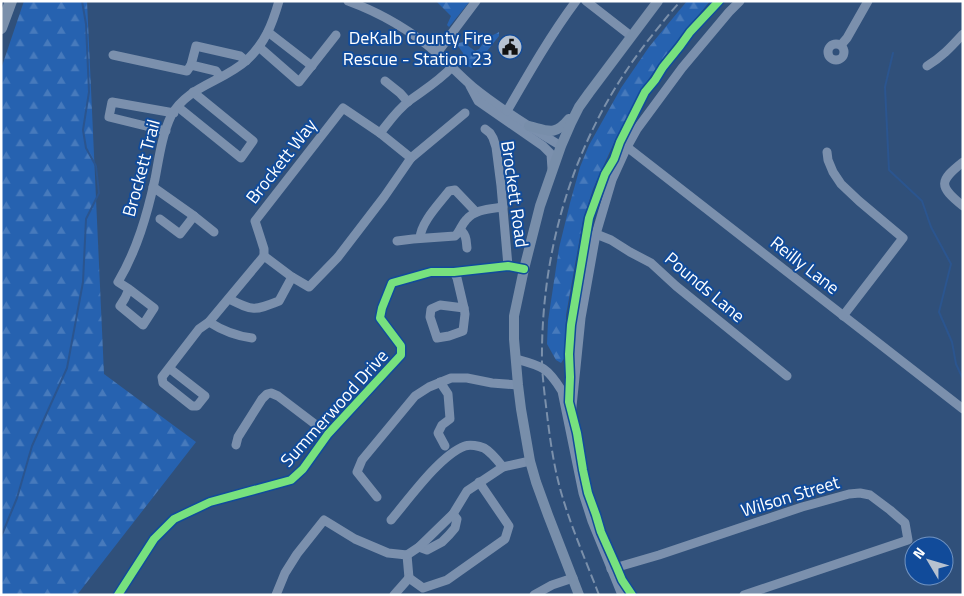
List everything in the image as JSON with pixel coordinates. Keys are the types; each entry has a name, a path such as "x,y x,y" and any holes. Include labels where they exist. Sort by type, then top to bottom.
{"highway":[{"path":"1,28 11,1"}],"main road":[{"path":"529,126 552,131 561,128 579,107 658,1"},
{"path":"579,107 561,146 540,206 514,316 518,385 530,461 536,482 579,595"}],"street":[{"name":"Brockett Trail","path":"129,288 118,282 140,236 166,131 172,115 193,92 220,78 246,61 259,47 268,32 279,1"},
{"name":"Brockett Road","path":"348,1 370,9 401,26 437,53 468,82 507,111 561,146"},
{"path":"437,53 476,1"},
{"path":"507,111 541,52 576,1"},
{"path":"586,1 631,36"},
{"path":"570,426 581,318 596,234 612,180 637,129 682,68 740,1"},
{"path":"841,45 868,1"},
{"path":"268,32 312,66"},
{"path":"259,47 299,82 336,34"},
{"path":"927,66 944,54 963,34"},
{"path":"113,55 187,71 196,46 240,56 246,61"},
{"path":"190,65 216,72 220,78"},
{"path":"380,133 398,111 439,81 452,67"},
{"path":"385,81 408,102"},
{"path":"468,82 478,101 543,146 551,154 552,171"},
{"path":"166,131 108,117 112,102 176,110 241,158 253,141 193,92"},
{"name":"Brockett Way","path":"264,256 264,249 255,222 343,108 380,133 411,158"},
{"path":"169,368 205,396 197,406 192,406 162,383 162,377 199,328 209,322 264,256 309,287 338,257 411,158 465,114"},
{"name":"Brockett Road","path":"485,129 490,132 496,147 508,266"},
{"name":"Reilly Lane","path":"627,147 963,409"},
{"path":"827,152 833,172 841,184 903,238 843,316"},
{"path":"963,162 945,178 944,185 947,191 963,206"},
{"path":"153,187 214,232"},
{"path":"420,238 424,226 449,191 454,190 476,212"},
{"path":"397,241 455,236 466,220 476,212 503,208"},
{"path":"160,219 180,234 194,216"},
{"path":"460,230 466,236 467,248"},
{"name":"Pounds Lane","path":"596,234 612,240 650,263 787,376"},
{"name":"Summerwood Drive","path":"118,595 154,539 174,519 210,502 291,480 303,469 328,434 401,355 401,346 380,318 392,283 431,272 454,272 508,266 524,269"},
{"path":"454,272 457,278 464,308 465,314 463,331 436,338 430,317 431,309 440,305 464,308"},
{"path":"228,299 245,308 258,309 279,301 292,277"},
{"path":"209,322 221,330 238,336 252,338"},
{"path":"516,359 542,367 553,376 562,391 583,493 592,521 622,595"},
{"path":"377,496 357,472 362,460 415,396 428,387 451,378 467,378 492,383 518,385"},
{"path":"440,382 448,394 450,419 442,425 438,433 446,446"},
{"path":"562,391 574,390"},
{"name":"Summerwood Drive","path":"236,445 238,437 262,399 270,393 278,396 328,434"},
{"path":"391,520 438,465 448,456 466,445 485,448 503,467"},
{"path":"276,595 285,573 297,554 324,520 354,539 388,553 407,554 419,547 453,514 467,491 503,467 530,461"},
{"path":"409,578 423,588 447,580 505,539 509,526 479,482"},
{"name":"Wilson Street","path":"611,569 659,555 802,507 849,494 860,493 870,495 905,523 908,540 744,595"},
{"path":"394,595 409,578 407,554"},
{"path":"534,595 552,585 573,578"}],"green space":[{"path":"24,1 87,1 104,374 196,442 77,595 1,595 1,69"},
{"path":"436,1 470,1 449,27 447,25 451,16"},
{"path":"687,1 710,1 664,57 641,90 617,136 593,189 583,220 566,315 565,357 561,363 556,360 547,344 548,321 559,248 580,167 589,145 621,88 649,47"},
{"path":"499,32 499,36 476,65 471,68 465,64 463,53 458,46 459,43 463,42 475,51 479,49 487,38"}],"waterway":[{"path":"1,537 17,498 32,446 67,368 83,282 86,219 99,193 96,166 86,148 83,130 89,92 86,24 82,1"},
{"path":"893,53 885,87 889,170 922,201 931,227 951,264 939,312 952,342 956,364 963,379"}],"railway":[{"path":"599,595 565,505 556,473 551,444 542,366 543,321 548,276 556,232 568,189 584,148 604,108 627,70 654,33 681,1"}],"cycle path":[{"path":"632,595 622,580 601,532 588,493 569,402 571,325 589,218 605,174 614,159 620,142 645,92 690,32 719,1"},
{"path":"118,595 154,539 174,519 210,502 291,480 303,469 328,434 401,355 401,346 380,318 392,283 431,272 454,272 508,266 524,269"}],"place":[{"name":"DeKalb County Fire Rescue - Station 23","path":"510,47"}]}
